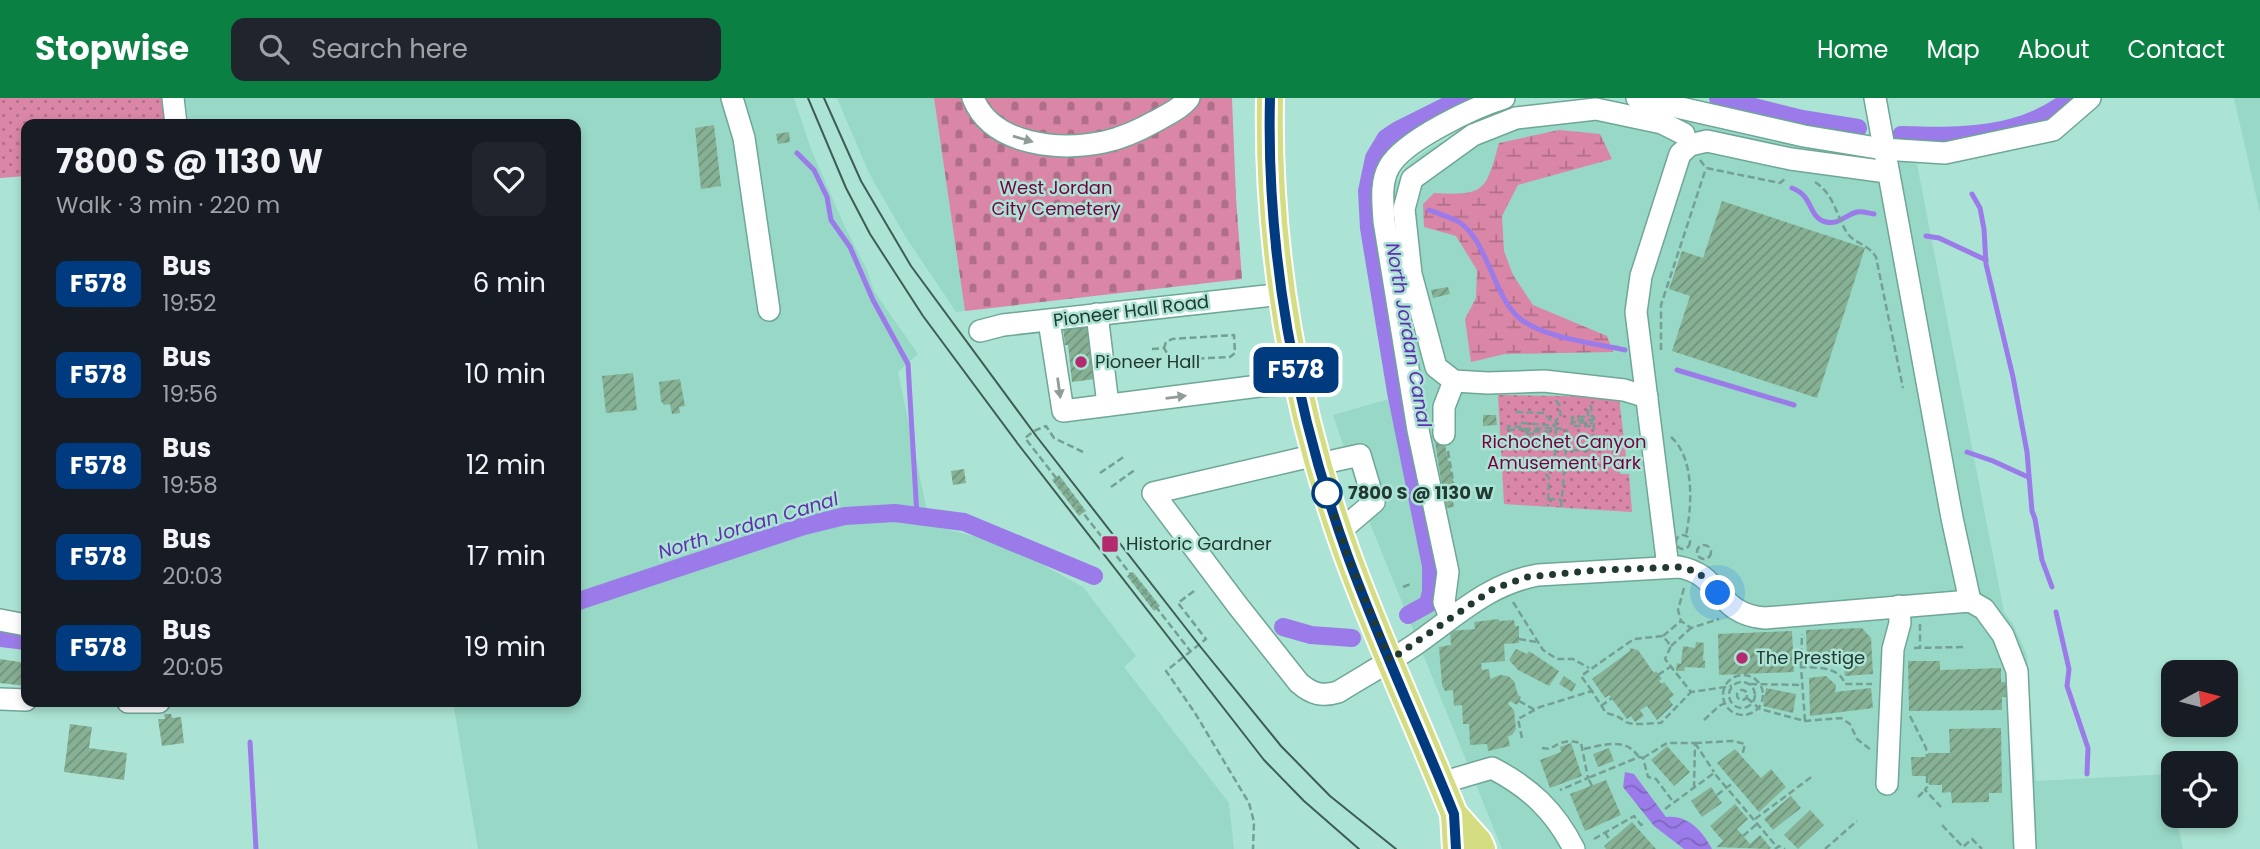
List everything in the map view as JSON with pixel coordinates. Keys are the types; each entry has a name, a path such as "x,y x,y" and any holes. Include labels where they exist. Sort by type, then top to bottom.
{"main road":[{"path":"1270,98 1272,194 1283,294 1299,384 1317,460 1339,532 1454,814 1482,849"},
{"path":"1454,814 1456,849"}],"street":[{"path":"173,98 175,119"},
{"path":"732,98 744,138 769,310"},
{"path":"973,98 985,120 1004,132 1040,143 1066,145 1092,144 1126,136 1171,113 1189,98"},
{"path":"1450,617 1444,602 1448,572 1418,430 1384,221 1383,187 1389,166 1418,139 1504,98"},
{"path":"1637,98 1804,136 1883,149 1945,153 2053,130 2090,98"},
{"path":"1875,98 1951,518 1970,601"},
{"path":"1647,397 1624,390 1555,382 1454,381 1436,367 1412,274 1404,209 1412,179 1473,135 1516,118 1596,109 1662,123 1684,134"},
{"path":"1668,567 1637,323 1638,289 1679,155 1694,142 1707,141 1791,159 1887,172"},
{"name":"Pioneer Hall Road","path":"980,331 1003,324 1283,294"},
{"path":"1097,314 1108,405"},
{"path":"1049,321 1063,411 1259,386 1299,384"},
{"path":"1444,434 1444,407 1454,381"},
{"path":"1339,532 1374,502 1360,454 1153,493 1238,606 1307,690 1324,695 1338,692 1390,660 1493,589 1527,577 1679,567 1698,572 1732,608 1755,617 1970,601 1984,609 2003,635 2017,671 2025,849"},
{"path":"1887,784 1893,649 1900,623 1899,606"},
{"path":"0,620 21,624"},
{"path":"0,699 21,700"},
{"path":"1441,783 1492,768 1549,809 1574,849"}],"path":[{"path":"1696,155 1706,168 1780,183 1790,175"},
{"path":"1661,358 1661,305 1706,168"},
{"path":"1808,179 1822,186 1850,236 1866,246 1876,257 1903,388"},
{"path":"1234,335 1236,353 1230,357 1171,360 1164,348 1166,342 1172,339 1234,335"},
{"path":"1152,349 1164,348"},
{"path":"1555,382 1556,401 1561,417 1556,420 1555,457"},
{"path":"1566,450 1593,451 1593,423 1591,406 1588,408 1588,418 1572,417 1572,420 1593,423"},
{"path":"1516,412 1544,413 1556,429"},
{"path":"1572,422 1593,423 1571,426 1572,422"},
{"path":"1556,429 1508,430 1508,426 1522,427 1522,423 1567,430 1561,507"},
{"path":"1083,452 1054,438 1046,426 1025,438 1191,652"},
{"path":"1526,430 1527,434 1534,434"},
{"path":"1664,431 1679,444 1684,454 1689,509 1686,536"},
{"path":"1444,434 1454,486"},
{"path":"1100,473 1125,456"},
{"path":"1527,468 1542,468 1549,478 1548,506"},
{"path":"1111,487 1136,469"},
{"path":"1548,499 1562,500"},
{"path":"1702,545 1708,547 1711,550 1709,557 1700,559 1697,549 1702,545"},
{"path":"1690,546 1697,549"},
{"path":"1403,587 1412,584"},
{"path":"1194,592 1178,603 1206,639 1166,671 1250,803 1254,822 1253,849"},
{"path":"1508,599 1513,602 1543,650 1557,659 1573,659 1589,668"},
{"path":"1681,621 1663,636 1634,639 1581,676 1606,713 1622,716 1627,722 1661,723 1691,692 1726,686 1746,694 1754,691"},
{"path":"1920,621 1920,648"},
{"path":"1802,627 1801,667 1805,721"},
{"path":"1691,628 1671,646 1665,659 1691,692"},
{"path":"1663,636 1671,646"},
{"path":"1519,639 1538,642"},
{"path":"1909,649 1963,648"},
{"path":"1658,675 1673,667"},
{"path":"1801,667 1831,670 1843,678 1845,684 1872,684 1892,689"},
{"path":"1742,709 1746,694 1745,675"},
{"path":"1745,675 1760,684 1763,697 1759,708 1752,713 1739,715 1733,712 1723,696 1732,679 1745,675"},
{"path":"1731,687 1746,683 1802,685"},
{"path":"1746,683 1754,691"},
{"path":"1728,703 1731,687"},
{"path":"1522,738 1518,719 1535,710 1591,691"},
{"path":"1753,702 1754,691"},
{"path":"1738,692 1738,698"},
{"path":"1746,694 1759,708 1805,721 1841,718 1850,724 1857,738 1876,754"},
{"path":"1601,706 1612,698"},
{"path":"1738,698 1742,701"},
{"path":"1704,720 1719,706 1738,698"},
{"path":"1519,701 1535,710"},
{"path":"1742,709 1753,702"},
{"path":"1728,703 1742,709"},
{"path":"1905,712 1912,717 1926,748 1927,757"},
{"path":"1542,748 1550,749 1560,742 1571,740 1581,743 1592,786"},
{"path":"1560,790 1657,751 1667,743 1732,741 1745,744 1742,756"},
{"path":"1584,749 1617,743 1632,747 1641,757 1648,777 1657,779 1674,803"},
{"path":"1695,743 1714,773 1776,848 1785,849"},
{"path":"1694,788 1695,743"},
{"path":"1550,749 1553,755"},
{"path":"1665,809 1714,773"},
{"path":"1743,836 1756,821 1814,775"},
{"path":"1917,797 1927,787 1927,776"},
{"path":"1717,795 1734,782"},
{"path":"1925,790 1941,807"},
{"path":"1594,839 1634,816 1641,825 1645,822"},
{"path":"1825,849 1857,821"},
{"path":"1942,825 1963,847 1972,839 1982,849"},
{"path":"1605,832 1610,841"}],"shaded area":[{"path":"185,98 794,98 811,149 867,270 874,291 918,354 898,372 930,525 989,540 1036,561 1083,587 1136,656 1124,667 1229,803 1234,849 478,849 454,707 581,707 581,119 188,119"},
{"path":"837,98 934,98 965,311 956,312 905,236 869,173"},
{"path":"2234,98 2260,98 2260,213"},
{"path":"1595,104 1917,164 2004,612 2013,624 2027,655 2036,781 2161,774 2161,828 2179,828 2183,849 1502,849 1367,516 1333,415 1413,392 1390,217 1394,186 1408,164 1433,146 1480,124"}],"green space":[{"path":"0,98 165,98 167,119 21,119 21,176 0,178"},
{"name":"West Jordan City Cemetery","path":"934,98 1232,98 1242,279 965,311"},
{"path":"1559,130 1600,134 1612,159 1518,185 1502,216 1504,251 1513,275 1533,305 1607,336 1613,352 1505,354 1471,362 1465,319 1476,298 1477,270 1456,236 1424,227 1423,204 1434,193 1464,193 1481,187 1491,171 1499,143"},
{"name":"Richochet Canyon Amusement Park","path":"1498,395 1619,397 1626,457 1618,467 1620,474 1629,474 1632,512 1504,504"}],"water":[{"path":"1625,772 1634,774 1666,817 1681,818 1694,825 1712,849 1684,849 1654,826 1623,787"}],"building":[{"path":"714,125 721,186 701,189 695,128"},
{"path":"789,132 790,142 778,144 776,134"},
{"path":"1722,201 1865,248 1817,398 1672,351 1690,296 1669,289 1682,251 1703,258"},
{"path":"1448,287 1450,294 1433,298 1431,290"},
{"name":"Pioneer Hall","path":"1093,323 1095,379 1072,382 1063,327"},
{"path":"633,373 637,410 606,413 602,376"},
{"path":"680,379 685,406 679,407 680,413 672,414 670,404 664,405 661,401 659,382"},
{"path":"1483,415 1496,415 1497,425 1483,426"},
{"path":"1444,441 1454,485 1450,485 1454,507 1446,508 1443,492 1438,492 1437,486 1442,486 1435,442"},
{"path":"964,469 966,483 953,485 951,471"},
{"path":"1059,475 1086,511 1079,516 1052,480"},
{"path":"1133,572 1160,606 1154,611 1127,576"},
{"path":"1514,620 1515,626 1519,626 1519,643 1504,644 1505,661 1481,663 1482,670 1489,669 1490,679 1500,675 1508,676 1514,681 1521,697 1517,705 1510,701 1508,704 1514,710 1516,729 1508,736 1510,746 1488,751 1487,744 1470,745 1469,724 1463,724 1462,705 1454,706 1453,690 1445,691 1442,685 1439,647 1451,645 1450,631 1475,629 1474,622"},
{"path":"1862,628 1871,638 1873,674 1845,676 1843,656 1807,659 1806,630"},
{"path":"1792,631 1794,672 1719,675 1718,634"},
{"path":"1696,642 1704,643 1705,668 1685,667 1684,671 1676,671 1677,663 1681,664 1683,646 1695,648"},
{"path":"1630,648 1638,650 1654,673 1656,671 1662,679 1659,681 1662,684 1664,682 1674,695 1669,699 1673,705 1657,720 1647,706 1640,710 1644,716 1635,722 1631,716 1627,719 1609,695 1605,698 1592,679 1630,651"},
{"path":"1516,649 1527,654 1529,651 1559,671 1549,686 1518,670 1509,660"},
{"path":"0,659 21,662 21,685 0,683"},
{"path":"1908,661 1940,661 1940,670 2001,668 2001,682 2007,682 2007,697 2002,697 2002,710 1909,711"},
{"path":"1564,676 1576,684 1572,692 1559,684"},
{"path":"1826,676 1836,685 1835,692 1871,688 1873,708 1810,716 1809,678"},
{"path":"1766,688 1796,694 1793,713 1763,706"},
{"path":"164,714 171,714 172,718 181,717 184,743 162,746 158,719 165,719"},
{"path":"70,724 92,727 89,748 127,753 124,780 64,772"},
{"path":"2001,728 2002,793 1989,793 1989,802 1952,803 1951,792 1942,793 1942,785 1929,785 1928,776 1912,776 1911,757 1928,757 1928,753 1950,753 1949,729"},
{"path":"1571,743 1582,776 1550,788 1540,760 1561,752 1560,747"},
{"path":"1667,746 1690,772 1674,786 1651,760"},
{"path":"1609,748 1614,761 1598,767 1593,754"},
{"path":"1735,749 1761,778 1771,769 1786,787 1759,812 1717,763"},
{"path":"1606,780 1621,815 1585,831 1570,794"},
{"path":"1711,787 1722,803 1702,817 1691,801"},
{"path":"1791,796 1801,808 1773,830 1764,819"},
{"path":"1735,804 1748,819 1737,829 1750,844 1760,835 1771,848 1716,847 1723,841 1710,826"},
{"path":"1810,810 1824,825 1798,849 1784,835"},
{"path":"1632,822 1656,849 1606,849 1604,846"}],"waterway":[{"name":"North Jordan Canal","path":"1408,615 1428,604 1431,566 1396,392 1369,228 1367,191 1374,158 1386,138 1462,98"},
{"name":"North Jordan Canal","path":"1718,98 1802,119 1858,128"},
{"name":"North Jordan Canal","path":"1901,135 1968,135 2011,128 2032,121 2071,98"},
{"path":"797,153 814,170 827,197 831,220 850,247 873,300 908,364 917,516"},
{"path":"1792,188 1804,196 1816,216 1826,222 1838,221 1857,212 1874,214"},
{"path":"1972,194 1980,208 1986,264 2013,377 2027,452 2032,511 2042,560 2052,587"},
{"path":"1429,210 1456,220 1469,230 1477,241 1502,295 1518,317 1554,335 1625,350"},
{"path":"1926,236 1939,238 1986,260"},
{"path":"1677,370 1794,405"},
{"path":"1967,452 2028,477"},
{"name":"North Jordan Canal","path":"581,600 804,526 845,516 895,513 964,522 1094,576"},
{"path":"2056,612 2069,669 2067,686 2088,748 2087,774"},
{"name":"North Jordan Canal","path":"1283,627 1311,635 1352,638"},
{"name":"North Jordan Canal","path":"0,638 21,640"},
{"path":"250,742 256,849"}],"tram line":[{"path":"808,98 846,188 870,234 923,316 1018,444 1264,760 1304,801 1359,849"},
{"path":"824,98 861,181 911,266 1037,437 1281,746 1330,796 1396,849"}],"bus line":[{"name":"F578","path":"1270,98 1272,194 1279,262 1292,350 1307,420 1328,498 1348,557 1454,814 1456,849"}],"place":[{"name":"Pioneer Hall","path":"1081,362"},
{"name":"7800 S @ 1130 W","path":"1327,493"},
{"name":"Historic Gardner","path":"1110,544"},
{"name":"The Prestige","path":"1742,658"}],"route":[{"path":"1327,493 1348,557 1390,660 1493,589 1527,577 1599,570 1679,567 1698,572 1718,593"}]}
